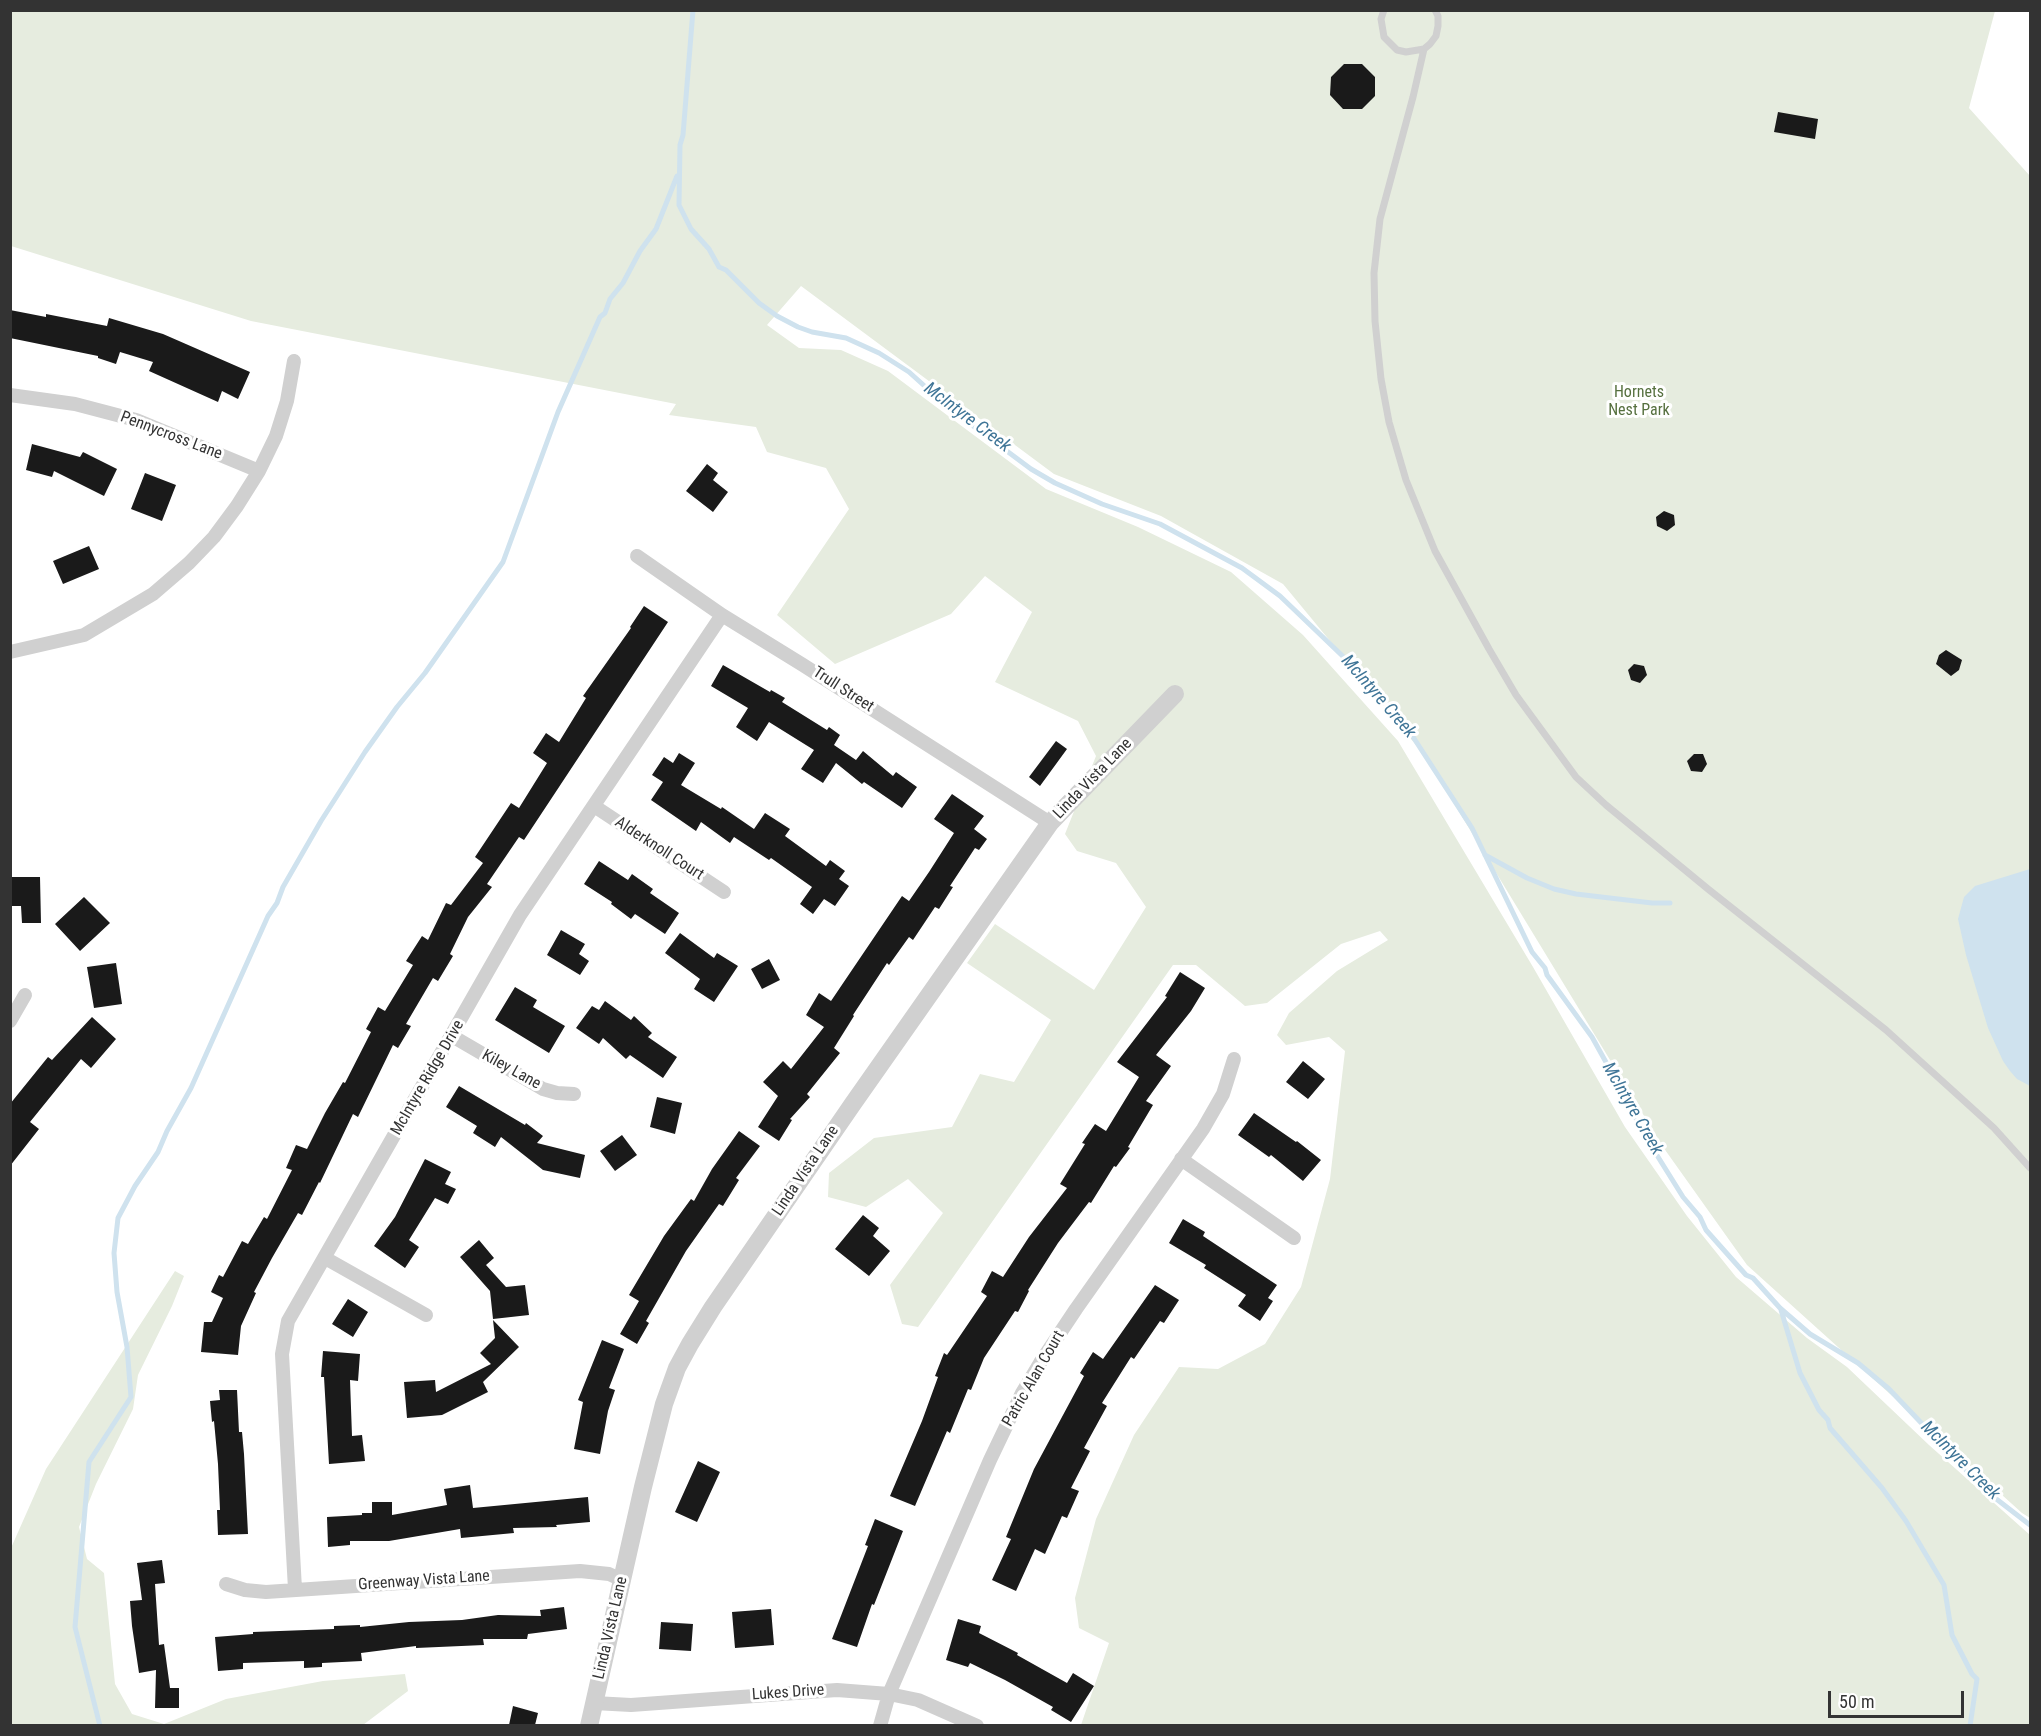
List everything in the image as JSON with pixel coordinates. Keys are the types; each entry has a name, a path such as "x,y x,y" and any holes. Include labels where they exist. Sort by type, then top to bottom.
{"street":[{"path":"10,652 84,635 153,594 189,563 214,537 260,471 276,436 287,401 294,361"},
{"name":"Pennycross Lane","path":"10,394 75,404 136,420 260,471"},
{"name":"Trull Street","path":"637,556 722,615 803,664 1050,823"},
{"name":"McIntyre Ridge Drive","path":"295,1589 282,1354 288,1321 520,915 722,615"},
{"name":"Linda Vista Lane","path":"589,1725 664,1404 677,1368 690,1344 713,1306 1050,823 1175,694"},
{"name":"Alderknoll Court","path":"594,806 724,892"},
{"path":"10,1021 25,995"},
{"name":"Kiley Lane","path":"452,1036 543,1089 574,1094"},
{"name":"Patric Alan Court","path":"880,1725 889,1694 990,1460 1022,1393 1064,1327 1203,1129 1223,1094 1234,1059"},
{"path":"1182,1159 1294,1238"},
{"path":"325,1258 426,1315"},
{"name":"Greenway Vista Lane","path":"226,1584 245,1590 266,1592 580,1571 609,1574 622,1580"},
{"name":"Lukes Drive","path":"594,1703 631,1705 837,1690 889,1694 918,1700 977,1725"}],"lane":[{"path":"1383,10 1381,28 1390,44 1397,50 1406,52 1424,49 1436,36 1438,16 1435,10"},
{"path":"1424,49 1380,219 1374,273 1376,332 1389,422 1406,480 1435,551 1516,694 1576,777 1606,805 1708,889 1886,1030 1994,1128 2031,1168"}],"green space":[{"name":"Hornets Nest Park","path":"10,11 1995,11 1969,108 2030,176 2030,1518 1747,1265 1663,1147 1425,756 1283,584 1161,516 1054,474 801,286 767,325 799,348 841,350 888,371 1046,489 1138,527 1231,572 1303,635 1398,741 1533,967 1625,1127 1687,1216 1736,1277 1807,1338 1847,1367 1929,1445 2030,1535 2030,1725 1081,1725 1109,1643 1079,1628 1075,1598 1096,1519 1134,1435 1179,1367 1218,1369 1265,1344 1301,1287 1330,1179 1345,1051 1329,1037 1286,1045 1277,1035 1289,1013 1337,971 1388,940 1380,931 1341,944 1267,1003 1245,1006 1196,965 1173,965 918,1327 902,1324 890,1285 943,1213 908,1179 866,1207 828,1197 829,1173 874,1138 952,1127 980,1074 1014,1082 1051,1020 967,963 995,924 1094,990 1146,907 1116,863 1077,851 1065,834 1096,756 1078,721 995,682 1032,612 985,576 951,614 835,664 777,615 849,509 826,468 767,452 756,427 669,415 676,404 251,321 11,246"},
{"path":"175,1271 184,1276 138,1375 133,1409 96,1484 79,1527 87,1559 104,1573 115,1684 132,1714 164,1724 226,1699 323,1681 405,1674 408,1691 363,1725 11,1725 11,1548 46,1469"}],"water":[{"path":"2030,869 2030,1086 2017,1079 2010,1071 1988,1028 1966,955 1958,919 1964,897 1975,886"}],"building":[{"path":"1344,64 1362,64 1375,77 1375,96 1362,109 1343,109 1330,95 1331,77"},
{"path":"1778,112 1818,119 1815,139 1774,132"},
{"path":"10,310 46,317 46,314 107,326 109,318 163,334 250,372 238,399 222,391 218,402 149,371 153,362 120,352 116,364 98,358 98,356 10,338"},
{"path":"32,444 80,457 83,452 117,469 104,496 54,471 52,477 26,470"},
{"path":"707,464 718,473 713,480 728,492 713,512 686,491"},
{"path":"145,473 176,485 162,521 131,509"},
{"path":"1664,511 1674,515 1675,525 1667,531 1657,526 1656,517"},
{"path":"89,546 99,569 63,584 53,561"},
{"path":"644,606 668,622 524,840 519,837 487,884 492,887 468,917 450,954 453,956 438,981 433,978 406,1024 411,1026 398,1048 393,1045 358,1117 353,1114 320,1183 302,1215 298,1213 254,1292 256,1293 241,1326 238,1355 201,1352 204,1322 212,1322 223,1298 211,1292 219,1275 223,1277 242,1241 248,1244 264,1217 267,1219 292,1170 286,1168 296,1145 307,1149 371,1032 366,1029 378,1007 385,1011 413,965 406,961 422,936 428,940 446,903 451,905 483,863 475,857 511,803 519,808 547,763 533,753 546,733 559,742 586,698 583,696"},
{"path":"1946,650 1962,660 1959,670 1951,676 1936,664 1939,655"},
{"path":"1634,664 1644,666 1647,675 1640,683 1631,680 1628,670"},
{"path":"723,665 785,698 782,702 827,730 829,727 840,735 834,745 856,760 863,751 893,776 896,772 917,787 902,808 864,782 862,784 836,763 823,783 801,769 814,750 769,722 757,741 736,727 748,708 711,686"},
{"path":"1056,741 1067,749 1040,786 1029,777"},
{"path":"679,753 695,763 681,785 721,809 722,807 754,829 765,813 790,829 785,836 826,866 830,860 845,871 839,879 849,886 835,906 824,899 813,914 800,904 812,887 771,858 769,860 734,837 730,843 701,822 696,831 651,800 663,782 652,775 664,757 673,763"},
{"path":"1694,754 1703,754 1707,764 1702,772 1691,771 1687,761"},
{"path":"952,794 984,816 974,829 987,839 979,850 975,848 950,886 953,887 939,909 935,907 913,940 909,937 889,965 887,963 834,1048 840,1053 807,1094 810,1097 790,1119 792,1120 779,1141 758,1127 778,1096 763,1082 783,1061 791,1069 824,1027 806,1015 819,993 831,1001 902,896 909,901 929,872 954,833 934,819"},
{"path":"599,861 628,880 632,874 653,889 650,893 679,913 665,934 635,914 631,919 611,904 612,902 584,884"},
{"path":"10,877 40,877 41,923 22,923 21,906 10,906"},
{"path":"84,897 110,923 80,951 55,924"},
{"path":"561,930 585,944 579,954 589,961 580,975 547,955"},
{"path":"680,933 714,958 717,953 738,966 714,1002 694,989 700,979 665,953"},
{"path":"769,959 780,980 762,989 751,969"},
{"path":"116,963 122,1004 94,1008 87,967"},
{"path":"1180,972 1205,988 1191,1011 1156,1055 1171,1066 1146,1101 1153,1105 1128,1147 1130,1148 1116,1167 1114,1166 1091,1203 1089,1202 1058,1243 1028,1290 1018,1312 1015,1311 984,1358 950,1433 947,1431 915,1506 890,1496 922,1421 944,1353 947,1355 987,1296 981,1292 992,1271 1003,1277 1029,1237 1067,1188 1060,1184 1095,1124 1106,1131 1139,1077 1117,1062 1167,997 1165,996"},
{"path":"515,987 537,1000 533,1007 565,1026 549,1053 495,1020"},
{"path":"605,1001 631,1020 634,1016 652,1033 648,1037 677,1057 663,1078 630,1055 626,1059 603,1038 599,1044 576,1028 592,1006 599,1010"},
{"path":"92,1017 116,1039 91,1068 81,1059 30,1122 39,1129 10,1166 10,1104 48,1057 52,1060"},
{"path":"1303,1061 1325,1079 1308,1099 1286,1082"},
{"path":"459,1086 525,1125 526,1123 543,1136 537,1143 585,1155 580,1178 543,1170 501,1137 495,1147 473,1133 477,1126 446,1107"},
{"path":"657,1097 682,1103 675,1134 650,1127"},
{"path":"1254,1113 1321,1160 1303,1181 1271,1155 1269,1157 1238,1135"},
{"path":"739,1131 760,1146 736,1178 739,1180 723,1206 719,1204 686,1251 646,1321 649,1323 637,1344 620,1334 639,1301 629,1295 664,1236 691,1199 694,1201 712,1169"},
{"path":"622,1135 637,1155 615,1171 600,1151"},
{"path":"425,1159 451,1172 445,1184 456,1189 448,1204 435,1198 409,1240 419,1247 405,1268 374,1246 395,1217"},
{"path":"863,1215 879,1228 873,1236 890,1251 869,1276 835,1249"},
{"path":"1183,1219 1205,1232 1203,1236 1277,1285 1268,1298 1273,1301 1260,1321 1238,1306 1246,1295 1204,1268 1206,1265 1169,1243"},
{"path":"479,1240 494,1258 486,1265 506,1287 525,1285 529,1315 493,1319 490,1291 460,1257"},
{"path":"1155,1285 1179,1300 1164,1323 1160,1321 1134,1359 1131,1357 1102,1403 1107,1406 1084,1448 1090,1451 1071,1488 1079,1491 1067,1518 1062,1516 1045,1554 1035,1549 1016,1591 992,1580 1011,1539 1006,1537 1034,1469 1084,1376 1080,1373 1093,1352 1103,1359"},
{"path":"348,1299 368,1312 353,1337 332,1324"},
{"path":"493,1320 519,1347 483,1382 488,1392 442,1415 407,1418 404,1382 435,1380 436,1392 491,1364 480,1353 495,1338"},
{"path":"602,1340 624,1349 609,1388 615,1390 608,1411 600,1454 574,1449 583,1402 578,1400"},
{"path":"323,1351 360,1354 358,1381 350,1380 352,1436 362,1435 365,1461 329,1464 324,1377 321,1377"},
{"path":"219,1390 237,1390 239,1432 242,1432 244,1454 248,1534 218,1535 217,1510 220,1510 218,1464 210,1401 220,1400"},
{"path":"698,1461 720,1472 697,1522 675,1512"},
{"path":"470,1485 473,1508 588,1497 590,1522 556,1525 557,1527 513,1528 514,1533 461,1538 460,1529 389,1541 350,1541 350,1545 328,1547 327,1517 372,1513 372,1502 392,1502 392,1515 447,1505 444,1489"},
{"path":"875,1519 903,1531 874,1605 872,1604 857,1647 832,1639 868,1546 865,1545"},
{"path":"162,1560 165,1583 155,1584 159,1645 164,1644 170,1688 179,1688 179,1708 155,1708 156,1670 139,1673 132,1626 130,1601 142,1600 137,1563"},
{"path":"564,1607 567,1629 528,1634 527,1639 483,1639 484,1645 416,1648 416,1646 361,1653 362,1661 322,1663 322,1667 304,1668 304,1661 243,1663 243,1669 218,1671 215,1637 253,1634 253,1632 334,1629 334,1626 360,1625 360,1627 462,1620 498,1615 541,1616 540,1610"},
{"path":"771,1609 774,1645 735,1648 732,1612"},
{"path":"958,1619 981,1626 979,1633 1018,1653 1017,1655 1067,1683 1073,1673 1094,1686 1071,1722 1051,1710 1053,1707 1005,1680 970,1663 968,1667 946,1660"},
{"path":"661,1622 693,1624 691,1651 659,1649"},
{"path":"513,1706 538,1713 535,1725 509,1725"}],"waterway":[{"name":"McIntyre Creek","path":"693,10 683,135 680,145 679,205 691,229 709,249 719,267 726,270 759,303 777,316 812,332 846,338 879,353 909,372 949,408 1031,469 1055,483 1102,504 1160,524 1242,568 1280,596 1353,666 1406,726 1472,828 1532,952 1592,1037 1640,1128 1683,1197 1700,1217 1706,1230 1746,1275 1753,1278 1780,1308 1810,1334 1858,1363 1889,1389 1986,1491 2030,1525"},
{"path":"100,1726 75,1627 89,1462 131,1397 127,1347 117,1292 114,1253 118,1218 135,1186 158,1152 191,1088 268,916 321,821 365,752 425,673 503,562 558,412 600,317 605,313 610,299 623,283 640,251 656,229 677,176"},
{"path":"1485,855 1527,878 1554,889 1576,894 1670,903"},
{"path":"1781,1310 1800,1373 1819,1410 1828,1420 1830,1428 1882,1488 1906,1521 1944,1585 1952,1635 1972,1674 1977,1679 1970,1726"}]}
